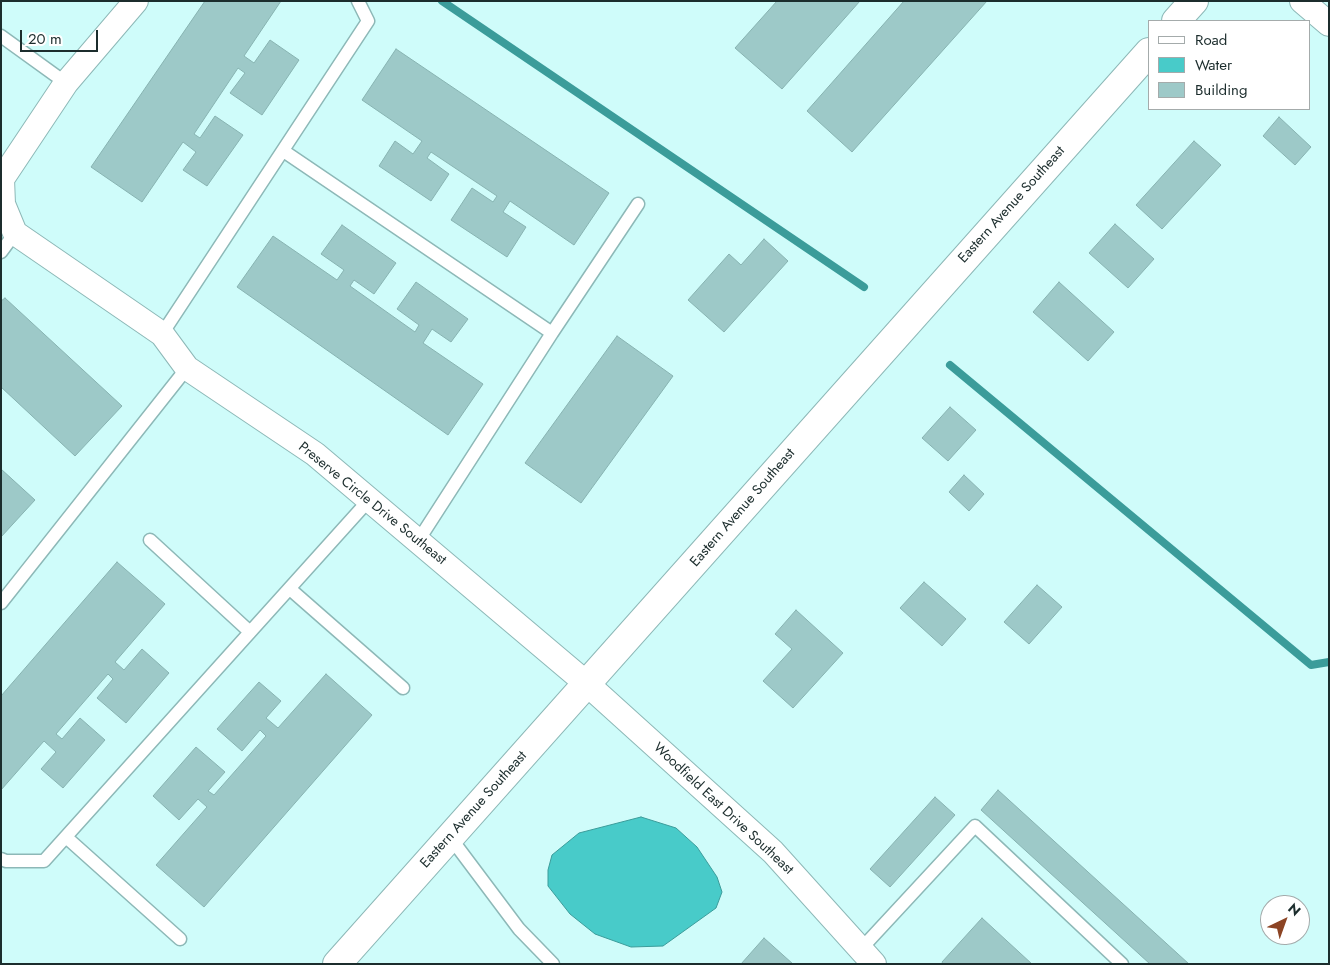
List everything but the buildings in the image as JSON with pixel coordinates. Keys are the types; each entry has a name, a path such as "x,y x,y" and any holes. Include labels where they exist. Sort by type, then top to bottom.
{"street":[{"path":"15,233 3,204 2,179 66,83 136,1"},
{"path":"1177,20 1194,1"},
{"path":"1302,1 1329,24"},
{"name":"Eastern Avenue Southeast","path":"337,964 1148,53"},
{"name":"Preserve Circle Drive Southeast","path":"15,233 162,334 187,368 314,454 586,683"},
{"name":"Woodfield East Drive Southeast","path":"586,683 774,852 867,956"}],"lane":[{"path":"162,334 285,152 368,22 358,1"},
{"path":"1,36 66,83"},
{"path":"285,152 552,333"},
{"path":"418,541 638,204"},
{"path":"1,252 15,233"},
{"path":"1,602 187,368"},
{"path":"1,859 6,861 44,861 369,500"},
{"path":"150,540 250,632"},
{"path":"290,589 403,688"},
{"path":"867,956 975,826 1122,964"},
{"path":"66,837 180,939"},
{"path":"450,837 518,929 553,964"}],"water":[{"path":"641,817 676,828 697,847 717,877 722,892 716,908 663,946 631,947 595,934 570,914 548,886 548,870 552,855 579,833"}],"waterway":[{"path":"442,1 864,287"},
{"path":"950,365 1311,665 1329,662"}]}
